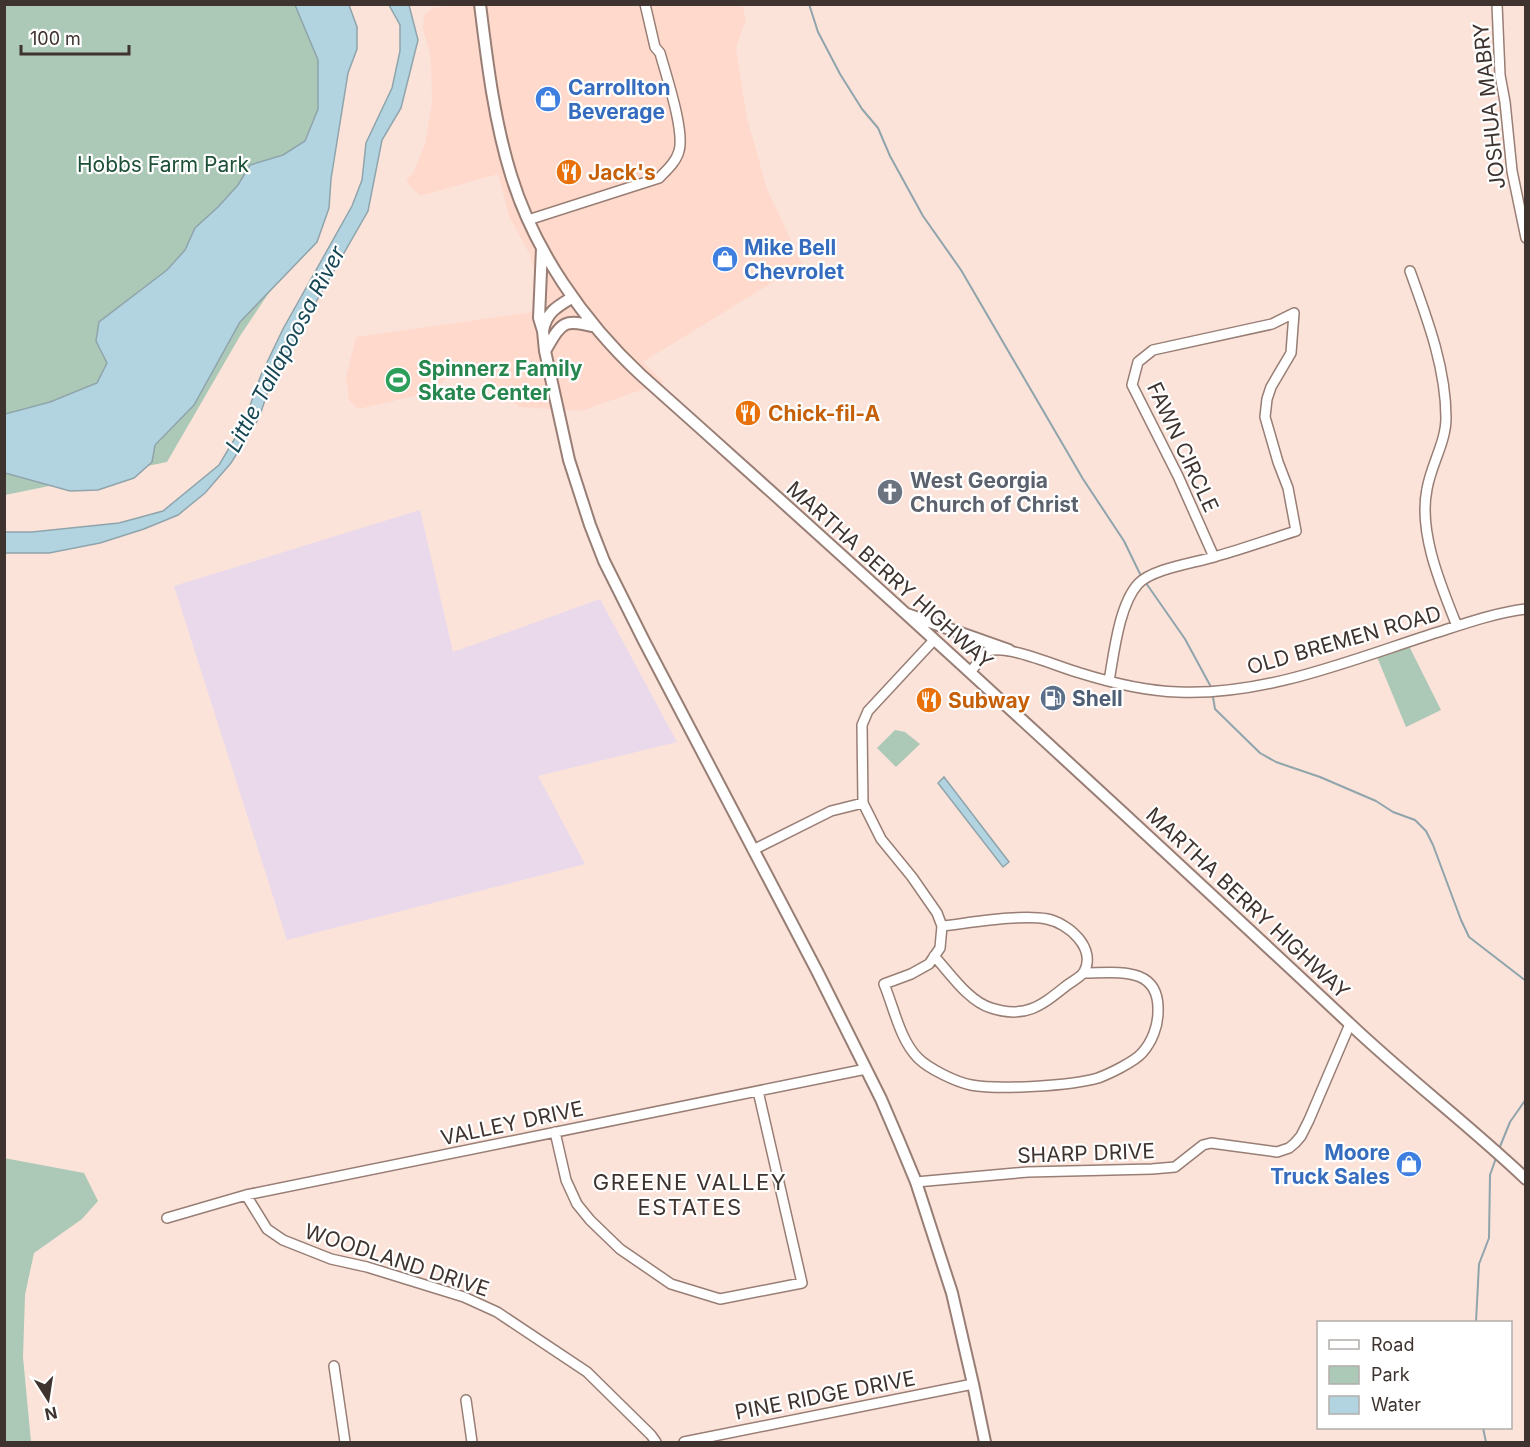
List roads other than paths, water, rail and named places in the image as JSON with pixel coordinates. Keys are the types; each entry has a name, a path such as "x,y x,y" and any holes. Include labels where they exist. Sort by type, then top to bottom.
{"main road":[{"name":"MARTHA BERRY HIGHWAY","path":"480,4 499,131 512,177 528,220 542,247 573,297 596,327 641,375 970,672 1350,1024 1526,1179"},
{"path":"542,247 545,351 569,460 590,525 604,561 886,1110 916,1182 952,1293 985,1443"},
{"path":"543,317 573,297"},
{"path":"545,351 557,330 565,324 575,322 596,327"},
{"path":"903,612 1009,650"}],"street":[{"path":"528,220 634,188 659,178 679,153 681,140 679,131 660,53 655,47 645,4"},
{"name":"JOSHUA MABRY","path":"1497,4 1500,75 1512,171 1526,238"},
{"path":"1410,271 1445,388 1446,422 1426,490 1425,519 1438,579 1457,626"},
{"name":"FAWN CIRCLE","path":"1109,681 1122,618 1139,583 1165,569 1214,557 1296,531 1288,488 1265,417 1271,387 1291,353 1294,313 1272,324 1152,350 1138,362 1132,385 1178,476 1214,557"},
{"name":"OLD BREMEN ROAD","path":"1009,650 1109,681 1152,690 1177,692 1232,689 1317,671 1457,626 1526,609"},
{"path":"934,640 868,711 862,725 863,803 882,839 912,877 937,914 942,926 940,948 934,956 928,964 911,974 884,984 907,1042 919,1059 949,1077 969,1085 993,1088 1089,1080 1110,1072 1142,1054 1158,1023 1156,989 1146,978 1129,973 1083,973 1039,1007 1010,1011 990,1008 974,999 934,956"},
{"path":"970,672 988,651 1009,650"},
{"path":"753,850 831,811 863,803"},
{"path":"942,926 1026,918 1047,919 1071,930 1080,940 1086,953 1083,973"},
{"name":"SHARP DRIVE","path":"916,1182 1028,1172 1175,1167 1203,1145 1211,1143 1277,1152 1289,1148 1301,1136 1309,1120 1350,1024"},
{"name":"VALLEY DRIVE","path":"167,1218 246,1195 866,1070"},
{"path":"555,1132 566,1180 583,1212 620,1249 671,1284 720,1299 802,1283 758,1091"},
{"name":"WOODLAND DRIVE","path":"246,1195 267,1229 283,1240 331,1259 367,1267 464,1297 497,1312 587,1372 651,1435 656,1443"},
{"path":"334,1366 345,1443"},
{"name":"PINE RIDGE DRIVE","path":"684,1443 973,1384"},
{"path":"465,1400 472,1443"}],"water":[{"path":"295,5 349,5 357,27 357,49 348,73 331,179 329,208 317,242 240,322 194,405 155,445 152,462 134,478 98,490 70,491 5,473 5,414 50,402 97,383 107,363 96,341 99,322 167,270 185,250 195,228 238,185 250,165 283,155 305,141 318,109 318,60"},
{"name":"Little Tallapoosa River","path":"389,5 409,5 418,40 401,108 382,140 368,211 272,379 259,418 231,463 205,493 178,515 144,529 100,543 49,553 5,553 5,532 32,532 119,523 163,511 219,465 243,425 261,375 283,329 352,206 362,180 366,143 392,88 400,51 400,25"},
{"path":"944,777 1009,862 1003,867 938,783"}],"waterway":[{"path":"809,4 818,32 840,74 862,109 878,128 890,156 923,216 961,270 1083,479 1124,541 1142,578"},
{"path":"1146,583 1185,639 1211,687"},
{"path":"1213,697 1215,709 1260,753 1276,762 1320,777 1376,801 1393,812 1415,820 1426,831 1433,845 1469,937 1526,981"},
{"path":"1499,1149 1510,1122 1526,1099"},
{"path":"1476,1321 1479,1264 1489,1238 1490,1175 1496,1158"},
{"path":"1483,1429 1486,1442"}],"place":[{"name":"Carrollton Beverage","path":"548,99"},
{"name":"Jack's","path":"569,172"},
{"name":"Mike Bell Chevrolet","path":"725,259"},
{"name":"Spinnerz Family Skate Center","path":"398,380"},
{"name":"Chick-fil-A","path":"748,413"},
{"name":"West Georgia Church of Christ","path":"890,492"},
{"name":"Shell","path":"1053,698"},
{"name":"Subway","path":"929,700"},
{"name":"Moore Truck Sales","path":"1409,1164"}],"district":[{"name":"GREENE VALLEY ESTATES","path":"690,1194"}],"park label":[{"name":"Hobbs Farm Park","path":"163,164"}]}
